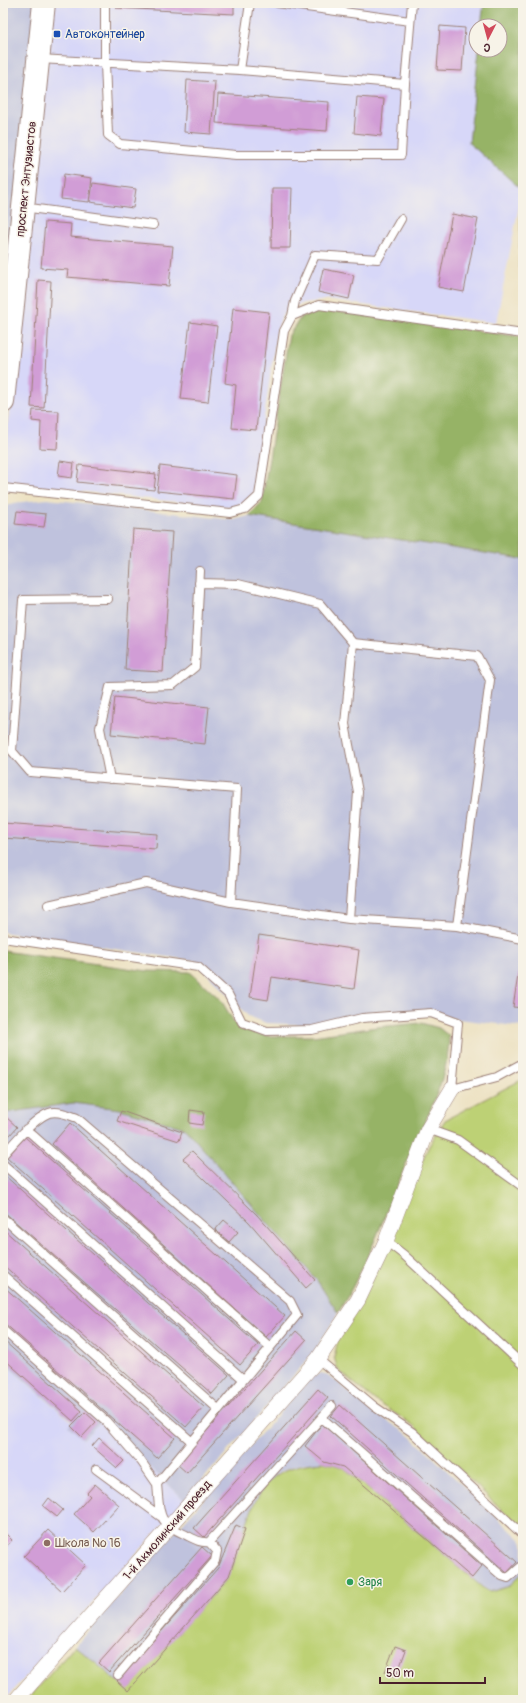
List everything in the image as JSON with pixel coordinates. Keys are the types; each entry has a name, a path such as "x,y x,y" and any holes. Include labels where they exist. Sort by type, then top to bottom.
{"street":[{"name":"проспект Энтузиастов","path":"3,402 44,3"},
{"name":"1-й Акмолинский проезд","path":"16,1700 170,1528 318,1359 358,1300 386,1241 428,1129 452,1089"}],"lane":[{"path":"105,3 104,63 108,135 120,144 236,155 401,155 412,3"},
{"path":"240,70 250,3"},
{"path":"277,3 410,21"},
{"path":"38,58 240,70 405,84"},
{"path":"23,207 153,226"},
{"path":"3,488 230,513 245,509 259,496 284,331 292,316 295,301 315,255 378,259 401,219"},
{"path":"292,316 319,305 523,334"},
{"path":"110,779 100,728 110,687 173,685 195,667 200,571"},
{"path":"199,583 238,584 320,604 353,643 478,656 490,680 457,926"},
{"path":"108,599 23,600 12,751 30,772 237,789 231,902"},
{"path":"348,919 358,792 345,724 353,643"},
{"path":"48,905 146,883 231,902 348,919 457,926 523,939"},
{"path":"3,938 198,967 228,994 242,1022 267,1030 312,1030 362,1018 431,1013 458,1023 452,1089 497,1076 523,1063"},
{"path":"3,1155 26,1129 49,1113 62,1113 76,1118 290,1301 297,1315 191,1441 157,1484"},
{"path":"26,1129 270,1347"},
{"path":"428,1129 458,1140 523,1187"},
{"path":"3,1164 243,1379"},
{"path":"3,1218 218,1409"},
{"path":"386,1241 404,1255 523,1365"},
{"path":"3,1275 191,1441"},
{"path":"3,1330 106,1421 141,1461 157,1484 160,1516"},
{"path":"318,1359 375,1407 412,1432 523,1535"},
{"path":"96,1469 160,1516 170,1528 202,1543 209,1542 332,1406"},
{"path":"322,1418 502,1576 508,1578 523,1565"},
{"path":"118,1675 215,1561 217,1551 209,1542"}],"shaded area":[{"path":"3,3 37,3 3,355"},
{"path":"53,3 484,3 482,18 468,18 468,58 478,58 469,143 522,190 496,323 327,300 303,303 291,308 282,316 277,330 253,494 246,502 232,508 14,484 6,479 3,472"},
{"path":"47,499 234,520 249,516 523,559 523,1027 385,1010 306,1025 266,1023 248,1016 195,961 3,932 3,508 14,503"},
{"path":"73,1103 120,1109 185,1128 316,1279 338,1313 315,1351 185,1500 100,1422 83,1439 68,1426 72,1421 3,1362 3,1115 5,1113"},
{"name":"Школа № 16","path":"3,1362 72,1422 83,1439 100,1422 185,1500 5,1700 3,1700"},
{"path":"321,1373 329,1375 371,1410 409,1435 523,1542 523,1571 510,1586 490,1592 305,1463 285,1469 275,1475 259,1495 229,1576 128,1691 75,1646 311,1377"}],"green space":[{"path":"484,3 523,3 523,270 519,268 522,190 469,143 478,58 508,58 508,18 482,18"},
{"path":"324,310 523,337 523,559 249,516 262,502 289,335 301,317"},
{"path":"3,951 148,971 190,972 221,1000 238,1029 267,1036 313,1036 377,1027 421,1023 439,1028 449,1036 445,1068 435,1099 367,1257 338,1313 316,1279 185,1128 120,1109 73,1103 5,1113 3,1115"},
{"path":"523,1079 523,1530 413,1425 376,1401 338,1370 334,1357 338,1340 429,1146 445,1120"},
{"name":"Заря","path":"324,1462 343,1467 483,1588 490,1592 510,1586 523,1571 523,1700 27,1700 75,1646 128,1690 225,1581 233,1566 251,1513 264,1487 274,1477 287,1470 303,1465"}],"building":[{"path":"116,3 234,3 234,14 116,8"},
{"path":"440,26 465,28 462,71 437,70"},
{"path":"187,80 215,82 211,134 184,132"},
{"path":"218,94 329,102 327,131 216,123"},
{"path":"357,97 384,99 381,136 354,133"},
{"path":"64,174 92,178 89,202 61,199"},
{"path":"93,183 136,189 133,208 90,202"},
{"path":"272,188 292,188 290,248 271,248"},
{"path":"452,214 478,219 464,292 438,287"},
{"path":"45,222 71,224 70,237 173,246 169,286 67,277 68,270 41,268"},
{"path":"323,269 354,275 349,299 318,292"},
{"path":"38,280 51,281 44,408 31,407"},
{"path":"233,308 269,312 256,430 232,428 236,385 225,383"},
{"path":"190,322 217,326 208,402 181,399"},
{"path":"33,410 59,411 57,449 40,448 41,422 32,421"},
{"path":"60,461 74,463 72,478 58,476"},
{"path":"79,465 156,474 154,490 77,482"},
{"path":"160,466 237,475 234,499 157,491"},
{"path":"17,511 46,514 44,527 15,524"},
{"path":"133,529 172,532 163,672 125,670"},
{"path":"115,697 209,707 205,744 111,734"},
{"path":"3,823 157,834 156,849 3,838"},
{"path":"259,935 359,950 354,989 272,977 268,1000 250,997"},
{"path":"520,963 523,963 523,1008 513,1007"},
{"path":"190,1110 204,1112 202,1125 189,1123"},
{"path":"121,1111 182,1132 179,1141 117,1121"},
{"path":"6,1117 17,1127 3,1143 3,1120"},
{"path":"70,1123 285,1316 266,1337 52,1144"},
{"path":"25,1137 258,1345 240,1365 7,1157"},
{"path":"192,1151 257,1215 315,1280 306,1288 249,1222 183,1159"},
{"path":"3,1174 229,1375 212,1394 3,1211"},
{"path":"224,1220 238,1232 229,1242 215,1230"},
{"path":"3,1229 204,1407 186,1427 3,1265"},
{"path":"3,1286 175,1438 157,1458 3,1322"},
{"path":"296,1331 306,1340 187,1473 177,1464"},
{"path":"3,1340 82,1411 73,1421 3,1358"},
{"path":"318,1389 328,1398 204,1537 194,1528"},
{"path":"340,1405 517,1562 507,1573 331,1416"},
{"path":"85,1412 96,1422 82,1437 71,1426"},
{"path":"322,1424 482,1566 472,1578 343,1467 324,1462 305,1446"},
{"path":"99,1438 124,1461 117,1468 92,1446"},
{"path":"95,1484 119,1505 94,1532 74,1514 90,1496 87,1493"},
{"path":"49,1498 63,1510 57,1517 43,1506"},
{"path":"236,1525 245,1529 229,1576 128,1691 117,1681 218,1568"},
{"path":"48,1530 86,1565 62,1591 24,1556"},
{"path":"3,1531 12,1540 3,1550"},
{"path":"202,1547 212,1556 109,1672 99,1663"},
{"path":"395,1646 406,1650 396,1677 385,1672"}],"place":[{"name":"Автоконтейнер","path":"57,34"},
{"name":"Школа № 16","path":"47,1543"},
{"name":"Заря","path":"350,1582"}]}
